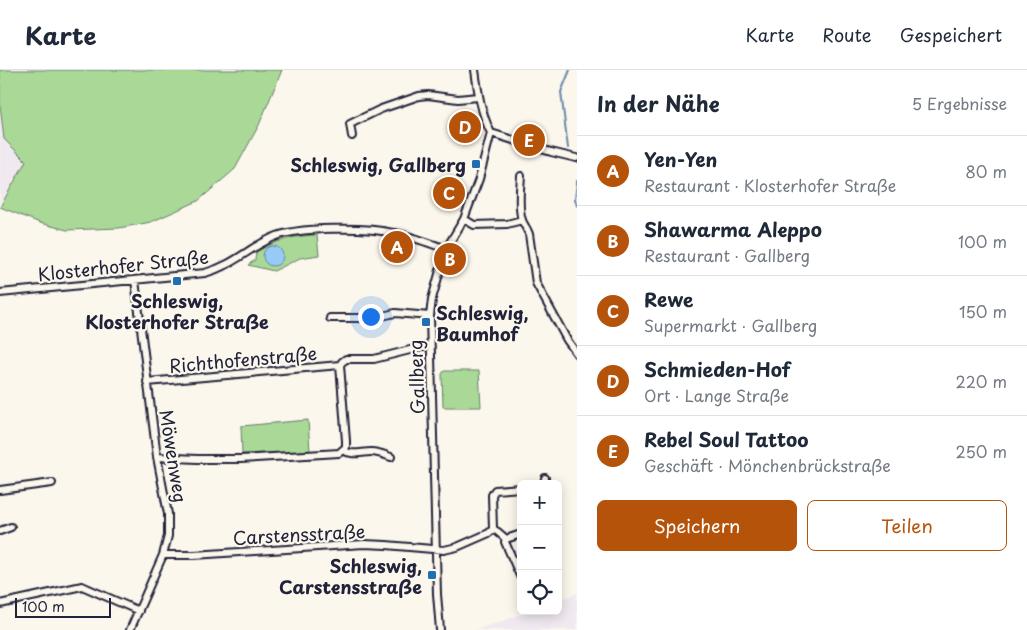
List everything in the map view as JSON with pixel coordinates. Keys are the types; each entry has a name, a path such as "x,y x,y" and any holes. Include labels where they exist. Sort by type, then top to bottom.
{"street":[{"path":"475,70 478,97 491,133 576,158"},
{"path":"352,136 350,124 381,109 419,96 428,95 458,99 478,97"},
{"name":"Gallberg","path":"440,630 437,594 430,316 432,298 446,249 464,218 479,179 491,133"},
{"path":"521,176 522,220 527,228 536,283 567,340 577,354"},
{"path":"464,218 474,224 507,224 522,220"},
{"name":"Klosterhofer Straße","path":"0,293 204,273 221,269 274,237 313,230 376,229 417,238 446,249"},
{"name":"Möwenweg","path":"130,630 163,555 168,536 168,514 157,457 135,280"},
{"path":"330,318 374,318 395,313 430,316"},
{"name":"Richthofenstraße","path":"148,382 340,365 346,360 374,359 430,345"},
{"path":"157,457 240,459 334,454 343,450 346,441 340,365"},
{"path":"343,450 352,454 379,452 391,457"},
{"path":"0,490 52,483"},
{"path":"506,539 493,529 492,495 495,490 517,488"},
{"path":"0,531 12,527"},
{"name":"Carstensstraße","path":"163,555 194,555 364,544 444,550 457,547 483,536 493,529"},
{"path":"506,539 517,535"},
{"path":"506,539 505,542 517,570"},
{"path":"0,604 82,586 138,611"}],"shaded area":[{"path":"0,105 4,139 26,161 0,205"},
{"path":"577,593 577,630 476,630 519,615 562,615 562,599"}],"green space":[{"path":"0,70 282,70 259,125 235,169 198,201 151,222 119,228 67,230 40,223 0,207 26,161 4,139 0,105"},
{"path":"317,235 319,255 300,258 274,271 248,265 255,260 256,252 271,244 300,236"},
{"path":"444,371 479,371 481,407 443,407 442,374"},
{"path":"308,420 310,451 242,454 241,426"}],"water":[{"path":"273,246 280,249 283,256 280,263 273,266 266,263 263,256 266,249"}],"waterway":[{"path":"568,148 561,92 570,70"},
{"path":"577,181 575,199 577,206"}],"place":[{"name":"Schmieden-Hof","path":"465,127"},
{"name":"Rebel Soul Tattoo","path":"529,140"},
{"name":"Schleswig, Gallberg","path":"476,164"},
{"name":"Rewe","path":"449,193"},
{"name":"Yen-Yen","path":"397,247"},
{"name":"Shawarma Aleppo","path":"450,259"},
{"name":"Schleswig, Klosterhofer Straße","path":"177,281"},
{"name":"Schleswig, Baumhof","path":"426,322"},
{"name":"Schleswig, Carstensstraße","path":"432,575"}]}
